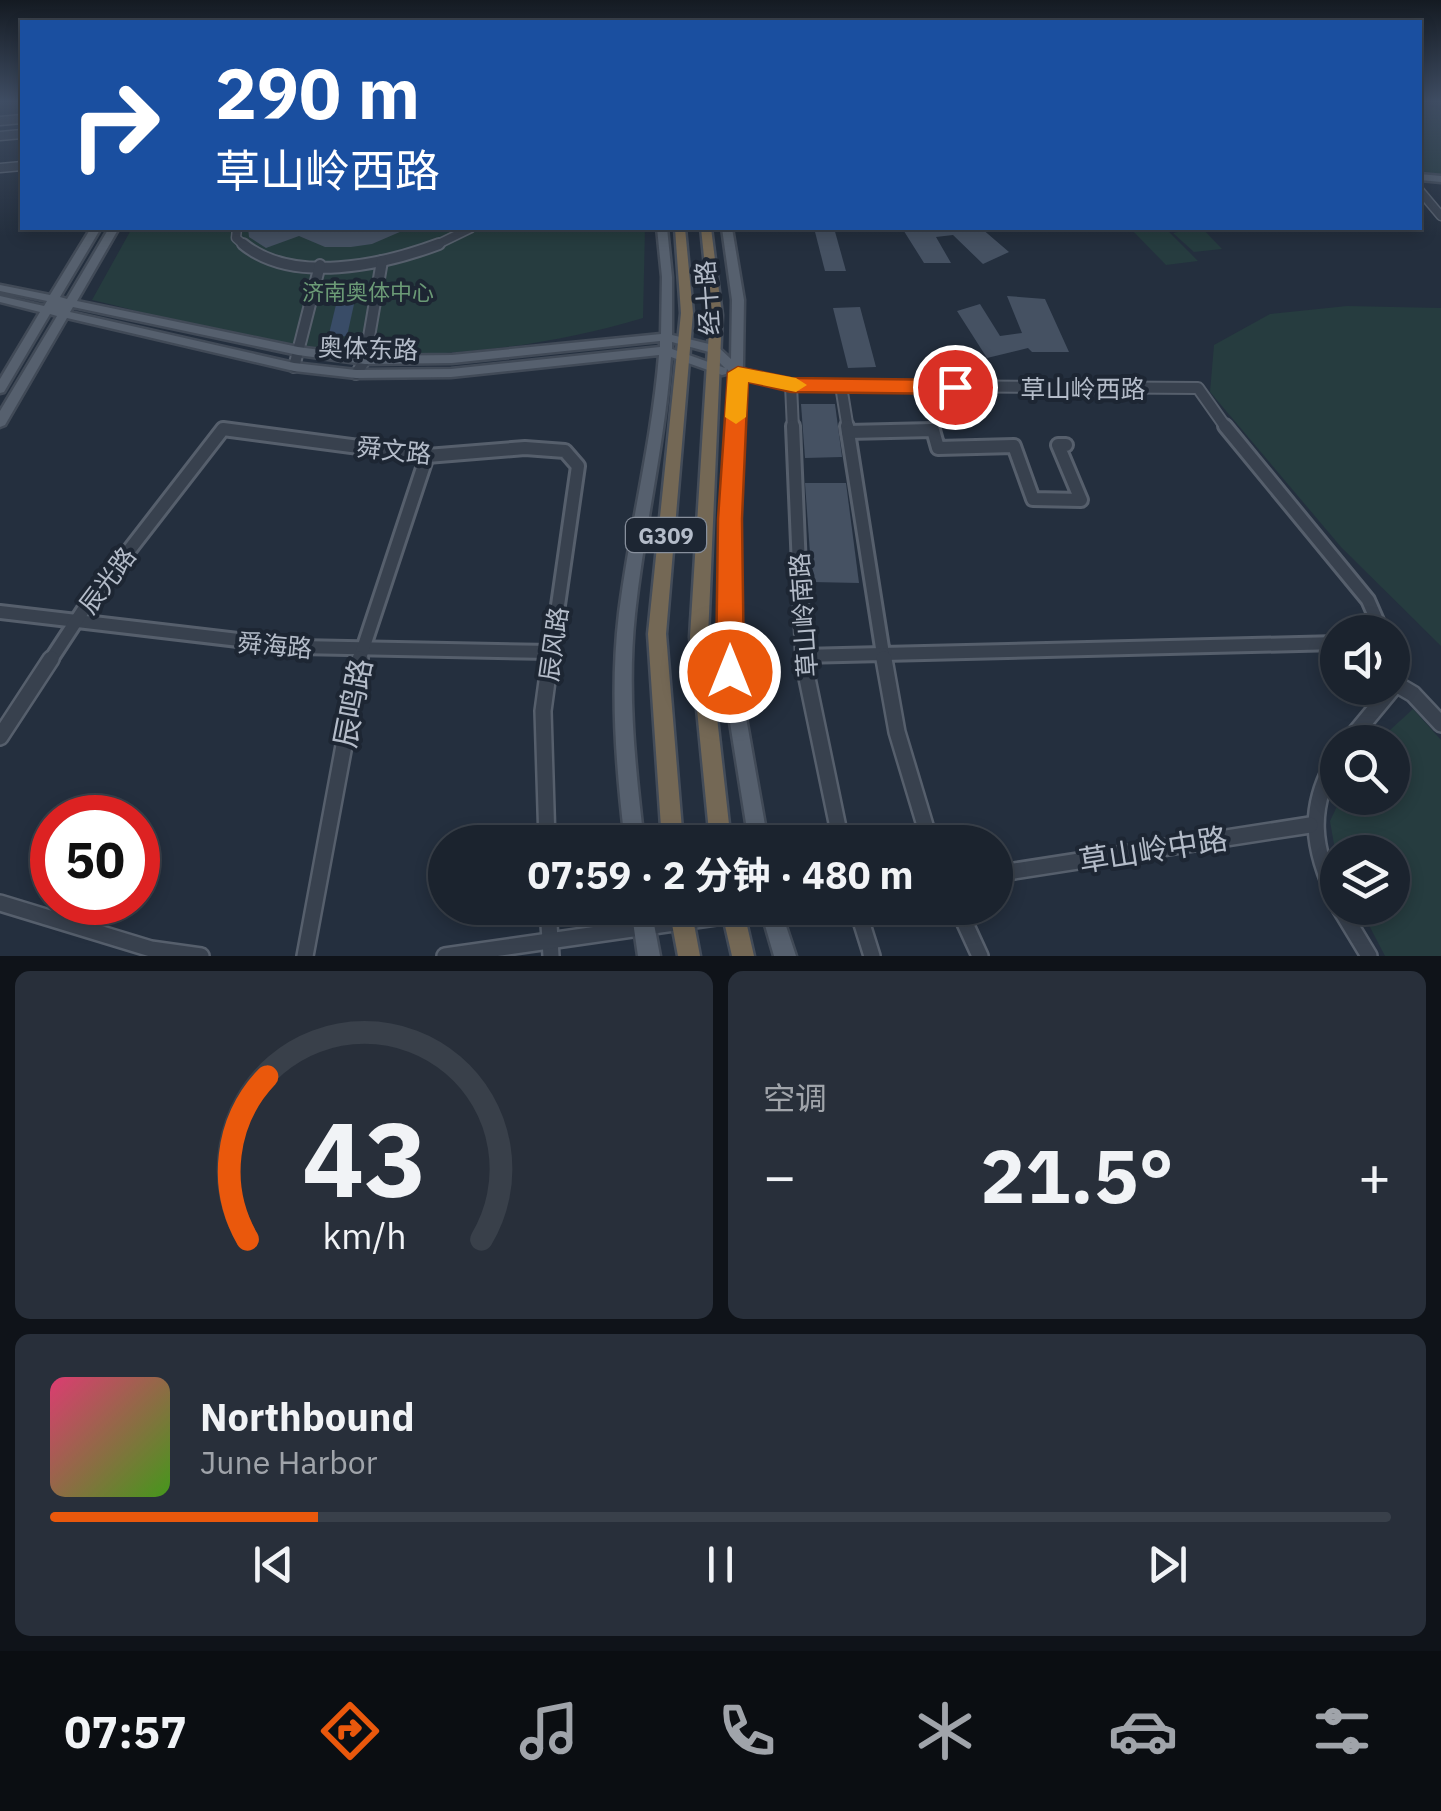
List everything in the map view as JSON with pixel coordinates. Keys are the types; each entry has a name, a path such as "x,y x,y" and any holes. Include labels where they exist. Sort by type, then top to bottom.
{"highway":[{"name":"经十路","path":"671,825 656,634 674,346 688,285 680,230"},
{"name":"经十路","path":"706,230 715,278 714,370 699,637 704,721 719,825"},
{"path":"683,925 689,956"},
{"path":"736,925 743,956"}],"main road":[{"path":"0,389 95,230"},
{"path":"0,422 113,230"},
{"name":"经十路","path":"632,825 626,754 627,614 674,346 662,230"},
{"name":"经十路","path":"727,230 738,300 730,519 730,672 755,825"},
{"path":"0,288 298,351 365,360 452,360 674,346 714,349 738,373"},
{"name":"奥体东路","path":"0,300 294,367 356,374 451,373 674,346 714,370 738,373"},
{"path":"643,925 649,956"},
{"path":"777,925 785,956"}],"street":[{"path":"1425,201 1441,203"},
{"path":"1425,201 1441,216"},
{"path":"237,230 236,238 254,256 320,266 382,260 434,247 467,230"},
{"path":"356,374 365,360 382,260"},
{"path":"294,367 320,266"},
{"name":"草山岭西路","path":"738,373 791,385 1198,388 1249,461 1368,600 1375,615"},
{"name":"草山岭南路","path":"791,385 802,656 837,825"},
{"path":"840,386 897,732 925,825"},
{"name":"舜文路","path":"223,429 427,456 524,448 565,452"},
{"name":"辰光路","path":"0,737 79,617 223,429"},
{"path":"848,432 933,430 938,448 1014,446 1033,500 1081,500 1058,445 1066,445"},
{"name":"辰风路","path":"546,825 543,711 578,466 565,452"},
{"name":"辰鸣路","path":"305,956 361,652 427,456"},
{"name":"舜海路","path":"0,612 79,617 211,639 361,652 552,652"},
{"path":"802,656 1320,643"},
{"path":"1410,691 1441,724"},
{"path":"1320,793 1310,824 1320,862"},
{"name":"草山岭中路","path":"1013,871 1310,824"},
{"path":"0,903 151,949 201,956"},
{"path":"445,956 550,949 659,925"},
{"path":"862,925 872,956"},
{"path":"966,925 980,956"},
{"path":"1350,925 1368,956"}],"green space":[{"path":"1422,147 1441,147 1441,175 1422,173"},
{"name":"济南奥体中心","path":"131,230 645,230 643,318 539,342 469,351 331,353 227,334 92,300"},
{"path":"1132,230 1180,230 1168,231 1198,261 1166,265"},
{"path":"1204,230 1222,249 1194,252 1173,233"},
{"path":"1347,306 1441,308 1441,646 1341,547 1210,392 1214,345 1270,314"},
{"path":"1413,709 1441,740 1441,956 1385,956 1369,925 1410,925 1410,835 1332,835 1333,815 1410,815 1410,725 1396,725"}],"water":[{"path":"358,286 347,336 328,338 340,288"}],"building":[{"path":"248,230 404,230 372,244 351,247 325,247 299,236 266,248 249,237"},
{"path":"815,230 835,230 846,271 825,271"},
{"path":"903,230 983,230 1009,252 983,264 953,235 936,237 951,263 924,263"},
{"path":"1007,296 1045,299 1069,352 1032,352 1028,348 987,358 957,311 980,304 1000,336 1022,333"},
{"path":"860,307 876,367 848,368 833,308"},
{"path":"801,404 835,404 842,457 805,458"},
{"path":"805,483 846,483 859,583 812,582"}],"slow traffic":[{"path":"736,417 738,373 796,385"}],"route":[{"path":"730,672 730,519 738,373 791,385 955,387"}]}
